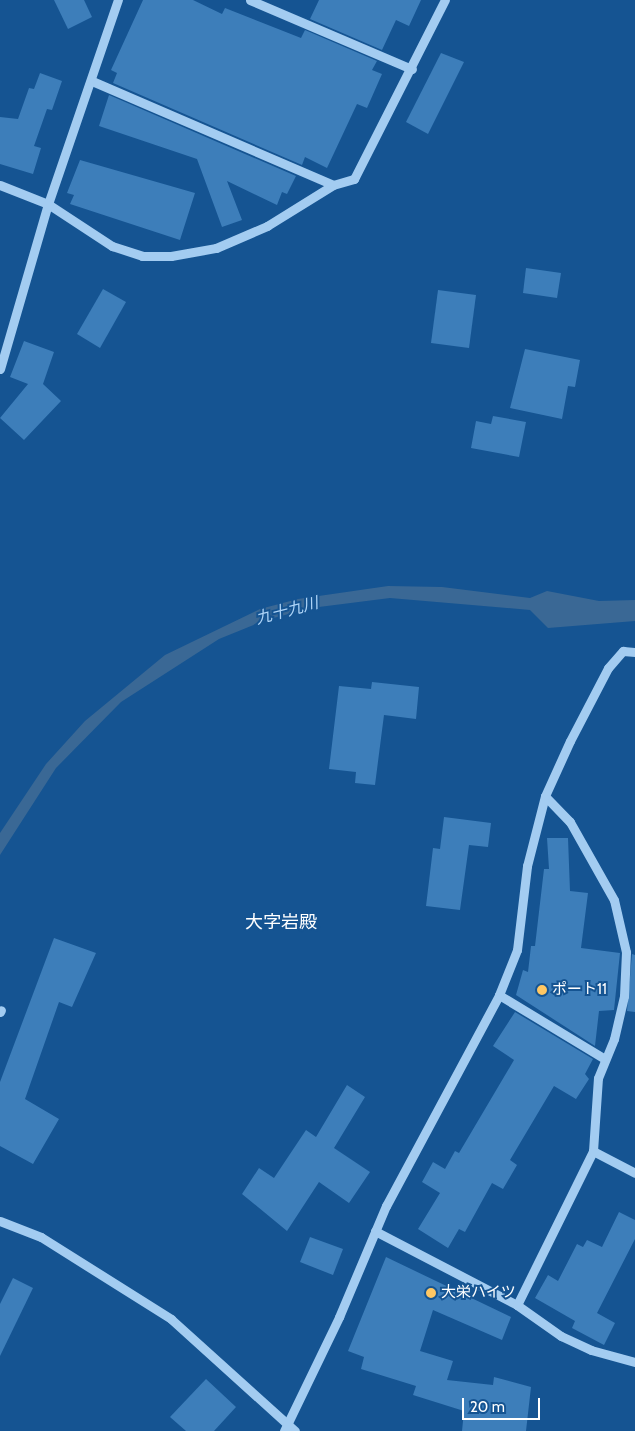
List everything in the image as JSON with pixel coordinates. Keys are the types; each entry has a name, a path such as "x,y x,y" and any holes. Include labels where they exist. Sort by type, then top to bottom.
{"street":[{"path":"0,368 48,204 92,81 118,0"},
{"path":"250,0 412,70"},
{"path":"0,185 48,204 112,246 142,256 170,256 216,248 267,226 333,185 354,179 412,70 445,0"},
{"path":"92,81 333,185"},
{"path":"0,1221 41,1237 171,1319 289,1428 375,1231 499,995 517,950 527,866 545,796 608,668 623,651 635,652"},
{"path":"517,1305 593,1151 598,1078 624,996 623,929 597,868 570,822 545,796"},
{"path":"499,995 605,1059"},
{"path":"593,1151 635,1173"},
{"path":"375,1231 517,1305 591,1350 635,1362"}],"water":[{"name":"九十九川","path":"388,586 442,587 530,598 547,591 599,601 635,600 635,621 548,628 530,610 390,598 311,608 266,620 219,639 121,702 56,768 0,855 0,833 46,764 85,721 165,655 260,609 298,599"}],"building":[{"path":"54,0 84,0 92,17 68,29"},
{"path":"143,0 193,0 222,14 225,8 301,38 305,30 377,61 372,70 382,74 367,108 357,104 327,168 305,157 302,165 113,83 117,73 111,70"},
{"path":"319,0 421,0 409,26 396,20 382,50 310,19"},
{"path":"441,53 464,62 428,134 406,122"},
{"path":"40,73 62,81 52,110 47,109 34,146 41,148 33,174 0,164 0,117 18,119 29,88 34,89"},
{"path":"109,95 296,176 287,194 282,192 277,205 227,181 242,220 222,227 197,159 99,126"},
{"path":"80,160 195,193 180,240 70,204 74,195 67,193"},
{"path":"526,268 561,273 557,298 523,293"},
{"path":"103,289 126,302 100,348 77,334"},
{"path":"438,290 476,295 469,348 431,343"},
{"path":"24,341 54,352 43,384 61,401 24,440 0,418 28,384 10,377"},
{"path":"525,349 580,360 575,387 568,386 562,419 510,408"},
{"path":"493,416 526,422 519,457 471,448 476,421 491,424"},
{"path":"372,682 419,687 416,719 384,715 375,785 355,783 356,772 329,769 339,686 371,689"},
{"path":"444,817 491,823 488,847 469,845 460,910 426,906 433,848 440,849"},
{"path":"547,838 568,838 570,891 588,893 581,948 620,953 614,1010 599,1011 595,1046 516,995 523,970 528,972 531,946 535,946 544,869 549,869"},
{"path":"54,938 96,953 72,1007 59,1002 25,1099 59,1119 33,1164 0,1146 0,1082"},
{"path":"632,954 635,955 635,1012 627,1011"},
{"path":"515,1012 593,1059 585,1074 589,1079 576,1099 554,1086 510,1160 517,1165 503,1189 492,1183 465,1232 459,1229 448,1248 418,1229 440,1193 422,1182 433,1162 445,1169 455,1151 459,1153 514,1060 493,1046"},
{"path":"347,1085 365,1097 334,1148 370,1172 349,1203 319,1182 287,1231 242,1194 259,1168 274,1178 306,1130 316,1137"},
{"path":"619,1212 635,1220 635,1239 597,1313 615,1323 604,1345 572,1328 575,1321 535,1298 548,1275 558,1281 577,1244 583,1247 587,1240 602,1247"},
{"path":"310,1237 343,1249 333,1275 300,1262"},
{"path":"386,1257 511,1317 502,1340 433,1310 420,1351 453,1361 447,1380 493,1385 494,1377 531,1387 526,1431 462,1431 464,1411 413,1395 416,1386 361,1369 364,1357 348,1351"},
{"path":"13,1278 33,1288 0,1356 0,1304"},
{"path":"206,1379 236,1407 214,1431 186,1431 170,1417"}],"place":[{"name":"ポート11","path":"542,990"},
{"name":"大栄ハイツ","path":"431,1293"}],"district":[{"name":"大字岩殿","path":"281,922"}]}
